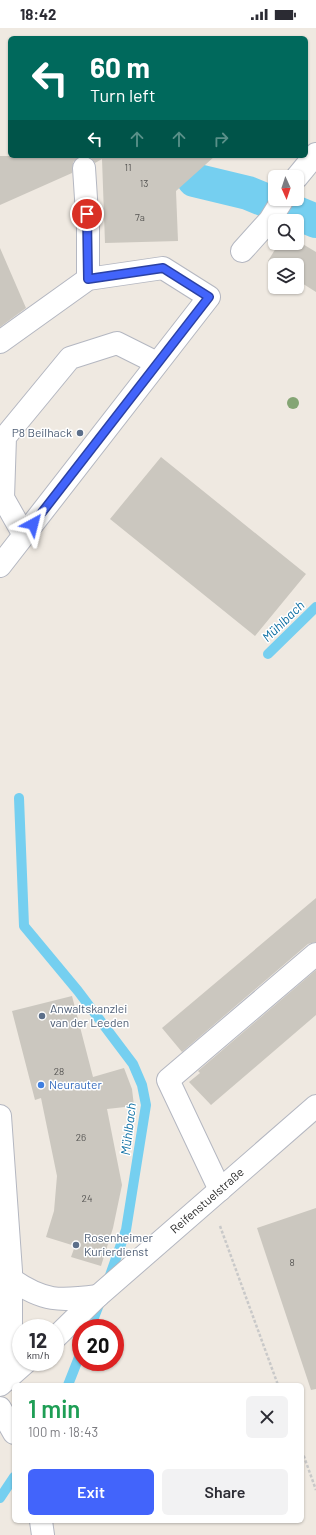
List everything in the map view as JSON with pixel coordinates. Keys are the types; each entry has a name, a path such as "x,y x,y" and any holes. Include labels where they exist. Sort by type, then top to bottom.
{"street":[{"path":"302,170 316,154"},
{"path":"84,168 88,229 88,279"},
{"path":"242,251 270,220 279,206"},
{"path":"0,342 88,279 163,268 209,297 0,566"},
{"path":"24,535 3,498 5,437 70,358 117,344 157,363"},
{"path":"215,1194 168,1080 316,954"},
{"name":"Reifenstuelstraße","path":"64,1329 98,1296 316,1106"},
{"path":"0,1116 11,1279 11,1332 2,1383"},
{"path":"11,1279 29,1291 47,1298 69,1299 98,1296"},
{"path":"2,1383 16,1371"},
{"path":"0,1408 12,1429"},
{"path":"41,1523 44,1535"}],"path":[{"path":"215,1194 277,1383"},
{"path":"304,1457 316,1490"}],"building":[{"path":"0,156 8,156 8,158 79,158 73,162 72,173 0,205"},
{"path":"91,158 213,158 176,191 178,241 105,243 102,159 95,163"},
{"path":"304,245 316,252 316,292 304,284 304,258 270,258 275,250 304,250"},
{"path":"0,248 26,308 0,327"},
{"path":"161,457 306,574 255,636 110,519"},
{"path":"316,898 316,942 308,944 182,1052 162,1028"},
{"path":"316,970 316,1015 211,1105 189,1082 200,1073 198,1071"},
{"path":"72,996 93,1077 124,1068 132,1089 134,1106 107,1109 122,1185 113,1228 101,1266 71,1257 75,1246 46,1237 54,1211 57,1176 41,1098 35,1100 12,1011"},
{"path":"316,1208 316,1389 311,1390 257,1228"}],"waterway":[{"path":"194,180 248,193 316,221"},
{"name":"Mühlbach","path":"268,654 316,607"},
{"name":"Mühlbach","path":"19,798 24,926 78,991 133,1064 142,1085 146,1105 126,1230 108,1281"},
{"name":"Mühlbach","path":"93,1319 100,1302"},
{"name":"Mühlbach","path":"69,1383 74,1371"},
{"name":"Mühlbach","path":"0,1498 12,1480"}],"place":[{"name":"P8 Beilhack","path":"80,433"},
{"name":"Anwaltskanzlei van der Leeden","path":"42,1016"},
{"name":"Neurauter","path":"41,1085"},
{"name":"Rosenheimer Kurierdienst","path":"76,1245"}],"route":[{"path":"33,524 209,297 163,268 88,279 87,214"}]}
